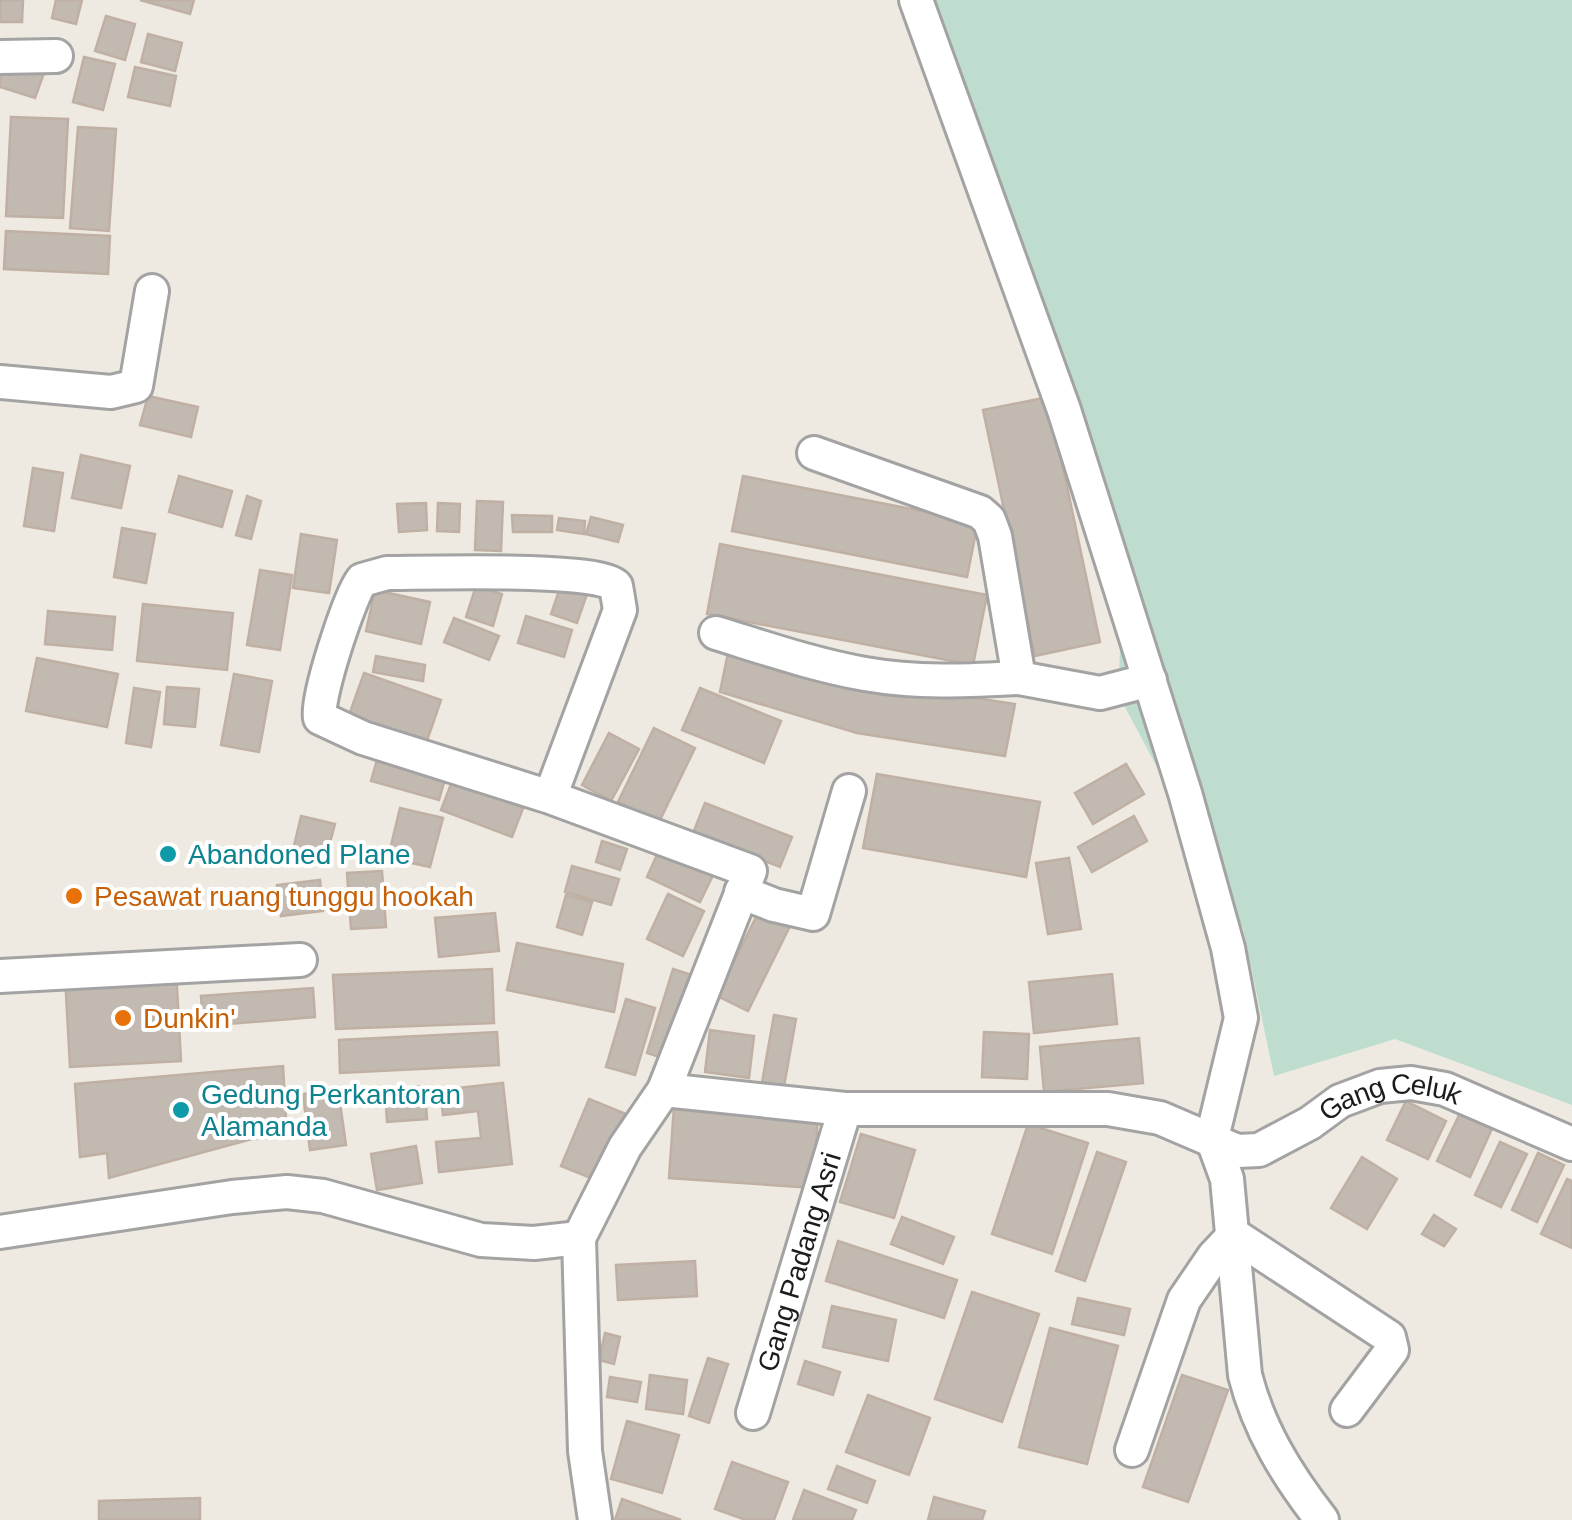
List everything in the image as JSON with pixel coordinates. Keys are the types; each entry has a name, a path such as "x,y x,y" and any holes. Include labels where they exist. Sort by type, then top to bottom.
{"street":[{"path":"916,0 1064,410 1150,680 1228,948 1241,1018 1212,1138 1227,1178 1245,1374 1252,1403 1271,1445 1322,1520"},
{"path":"0,57 56,56"},
{"path":"0,382 111,392 136,386 152,291"},
{"path":"814,454 966,506 989,520 1019,678"},
{"path":"550,797 620,610 616,586 606,579 551,574 387,573 362,580 353,596 320,697 320,718 364,738 550,797 750,872 664,1090 626,1147 579,1238 585,1451 595,1520"},
{"path":"716,632 865,674 959,681 1019,678 1100,693 1150,680"},
{"path":"741,892 813,914 849,791"},
{"path":"0,976 300,960"},
{"name":"Gang Celuk","path":"664,1090 845,1109 1108,1109 1160,1118 1237,1151 1259,1150 1310,1123 1340,1101 1380,1086 1411,1082 1474,1100 1572,1144"},
{"name":"Gang Padang Asri","path":"753,1413 845,1109"},
{"path":"0,1232 287,1192 323,1196 480,1240 534,1243 579,1238"},
{"path":"1234,1235 1389,1337 1392,1350 1347,1410"},
{"path":"1132,1450 1184,1300 1214,1256 1234,1235"}],"green space":[{"path":"925,0 1572,0 1572,1105 1395,1039 1274,1076 1243,928 1118,694 1125,552"}],"building":[{"path":"0,0 23,0 22,22 0,22"},
{"path":"56,0 82,0 76,24 52,18"},
{"path":"140,0 194,0 190,14"},
{"path":"106,16 135,24 125,60 95,51"},
{"path":"148,34 182,43 175,71 141,62"},
{"path":"84,57 115,64 103,110 73,102"},
{"path":"1,58 44,73 35,98 0,87"},
{"path":"135,67 176,76 170,106 128,97"},
{"path":"11,117 68,119 63,218 6,216"},
{"path":"78,127 116,129 109,231 70,228"},
{"path":"6,231 110,236 108,274 4,269"},
{"path":"148,396 198,407 191,437 140,425"},
{"path":"1048,397 1100,642 1035,656 983,410"},
{"path":"81,455 130,466 121,508 72,498"},
{"path":"33,468 63,473 54,531 24,526"},
{"path":"179,476 232,491 222,527 169,512"},
{"path":"743,476 978,522 967,577 732,531"},
{"path":"247,496 261,501 251,539 236,535"},
{"path":"477,501 503,502 501,551 475,550"},
{"path":"426,503 427,530 399,532 397,504"},
{"path":"438,503 460,504 459,532 437,531"},
{"path":"512,515 552,516 552,532 513,532"},
{"path":"591,517 623,525 618,542 586,534"},
{"path":"559,518 585,521 584,534 557,530"},
{"path":"122,528 155,534 146,583 114,577"},
{"path":"301,534 337,540 329,593 293,588"},
{"path":"720,544 987,595 973,665 707,614"},
{"path":"260,570 292,575 280,650 247,645"},
{"path":"561,585 587,594 577,623 551,614"},
{"path":"476,586 502,594 493,626 466,617"},
{"path":"375,590 430,602 421,644 366,631"},
{"path":"143,604 233,613 227,670 137,661"},
{"path":"48,611 115,617 112,650 45,644"},
{"path":"526,616 572,630 564,657 518,643"},
{"path":"454,618 499,636 489,660 444,642"},
{"path":"729,648 869,682 1015,704 1005,756 857,733 720,692"},
{"path":"376,656 425,665 423,681 373,672"},
{"path":"37,658 118,674 107,727 26,711"},
{"path":"364,673 441,700 427,741 349,715"},
{"path":"234,674 272,681 259,752 221,745"},
{"path":"167,687 199,689 195,727 164,724"},
{"path":"134,688 160,692 151,747 126,743"},
{"path":"700,688 781,721 764,763 682,730"},
{"path":"654,728 695,748 659,822 618,802"},
{"path":"609,733 639,749 611,801 582,785"},
{"path":"379,753 447,772 439,800 371,781"},
{"path":"1126,764 1144,794 1093,824 1075,793"},
{"path":"456,771 527,798 512,837 441,810"},
{"path":"877,774 1040,802 1026,877 863,848"},
{"path":"705,803 792,837 780,867 693,833"},
{"path":"400,808 443,818 430,867 388,858"},
{"path":"301,816 335,824 327,854 294,846"},
{"path":"1134,816 1147,841 1092,872 1078,847"},
{"path":"602,841 627,849 620,870 596,862"},
{"path":"660,848 714,873 700,902 647,877"},
{"path":"1069,858 1081,929 1048,934 1036,863"},
{"path":"572,866 619,879 611,905 565,892"},
{"path":"382,871 386,927 351,929 347,873"},
{"path":"320,880 323,911 281,916 277,885"},
{"path":"668,894 704,911 683,956 647,939"},
{"path":"566,895 592,902 582,935 557,927"},
{"path":"760,909 791,924 748,1011 717,996"},
{"path":"495,913 499,951 439,957 435,918"},
{"path":"517,943 623,964 614,1012 507,990"},
{"name":"Dunkin'","path":"176,969 181,1061 70,1067 65,975"},
{"path":"492,969 494,1023 336,1029 333,975"},
{"path":"673,969 698,977 672,1061 647,1053"},
{"path":"1112,974 1117,1024 1034,1033 1029,982"},
{"path":"313,988 315,1017 203,1026 201,996"},
{"path":"626,999 655,1008 635,1075 606,1067"},
{"path":"774,1015 796,1019 783,1092 761,1088"},
{"path":"710,1030 754,1036 749,1078 705,1072"},
{"path":"497,1032 499,1065 340,1073 339,1040"},
{"path":"984,1032 1029,1034 1027,1079 982,1077"},
{"path":"1139,1038 1143,1083 1044,1092 1040,1047"},
{"name":"Gedung Perkantoran Alamanda","path":"283,1066 287,1137 252,1139 109,1178 107,1153 80,1157 75,1084"},
{"path":"503,1083 512,1164 439,1172 436,1142 481,1138 478,1111 443,1115 440,1090"},
{"path":"425,1086 427,1119 387,1122 385,1089"},
{"path":"338,1089 346,1145 310,1150 303,1094"},
{"path":"589,1099 626,1114 598,1181 561,1166"},
{"path":"1406,1101 1446,1121 1428,1159 1387,1140"},
{"path":"674,1106 818,1116 813,1188 669,1178"},
{"path":"1463,1107 1495,1122 1470,1177 1437,1161"},
{"path":"1028,1124 1088,1143 1052,1254 992,1234"},
{"path":"861,1134 915,1150 894,1218 840,1202"},
{"path":"1500,1142 1527,1154 1501,1207 1475,1195"},
{"path":"416,1146 422,1183 377,1190 371,1154"},
{"path":"1097,1152 1126,1162 1085,1281 1056,1271"},
{"path":"1538,1153 1564,1165 1537,1222 1512,1210"},
{"path":"1362,1157 1397,1179 1367,1229 1331,1208"},
{"path":"1567,1179 1572,1181 1572,1248 1541,1234"},
{"path":"1434,1215 1456,1229 1444,1246 1422,1234"},
{"path":"902,1217 954,1237 943,1264 891,1244"},
{"path":"838,1241 957,1280 944,1318 826,1281"},
{"path":"695,1261 697,1296 618,1300 616,1265"},
{"path":"972,1292 1039,1314 1002,1422 935,1399"},
{"path":"1078,1298 1130,1309 1124,1335 1072,1324"},
{"path":"832,1306 896,1320 888,1361 823,1347"},
{"path":"1050,1328 1118,1346 1087,1464 1019,1447"},
{"path":"605,1333 620,1337 614,1364 599,1360"},
{"path":"708,1358 728,1364 709,1423 689,1416"},
{"path":"805,1361 840,1372 833,1395 798,1384"},
{"path":"650,1375 687,1380 683,1414 646,1409"},
{"path":"1182,1375 1228,1390 1188,1502 1143,1487"},
{"path":"610,1377 641,1382 637,1402 607,1397"},
{"path":"868,1395 930,1418 909,1475 846,1452"},
{"path":"627,1421 679,1435 662,1493 611,1479"},
{"path":"732,1462 788,1482 774,1520 746,1520 715,1509"},
{"path":"837,1466 875,1481 867,1503 828,1489"},
{"path":"804,1490 856,1510 852,1520 793,1520"},
{"path":"934,1497 985,1511 982,1520 928,1520"},
{"path":"200,1498 200,1520 99,1520 99,1501"},
{"path":"622,1499 681,1520 615,1520"}],"place":[{"name":"Abandoned Plane","path":"168,854"},
{"name":"Pesawat ruang tunggu hookah","path":"74,896"},
{"name":"Dunkin'","path":"123,1018"},
{"name":"Gedung Perkantoran Alamanda","path":"181,1110"}]}
